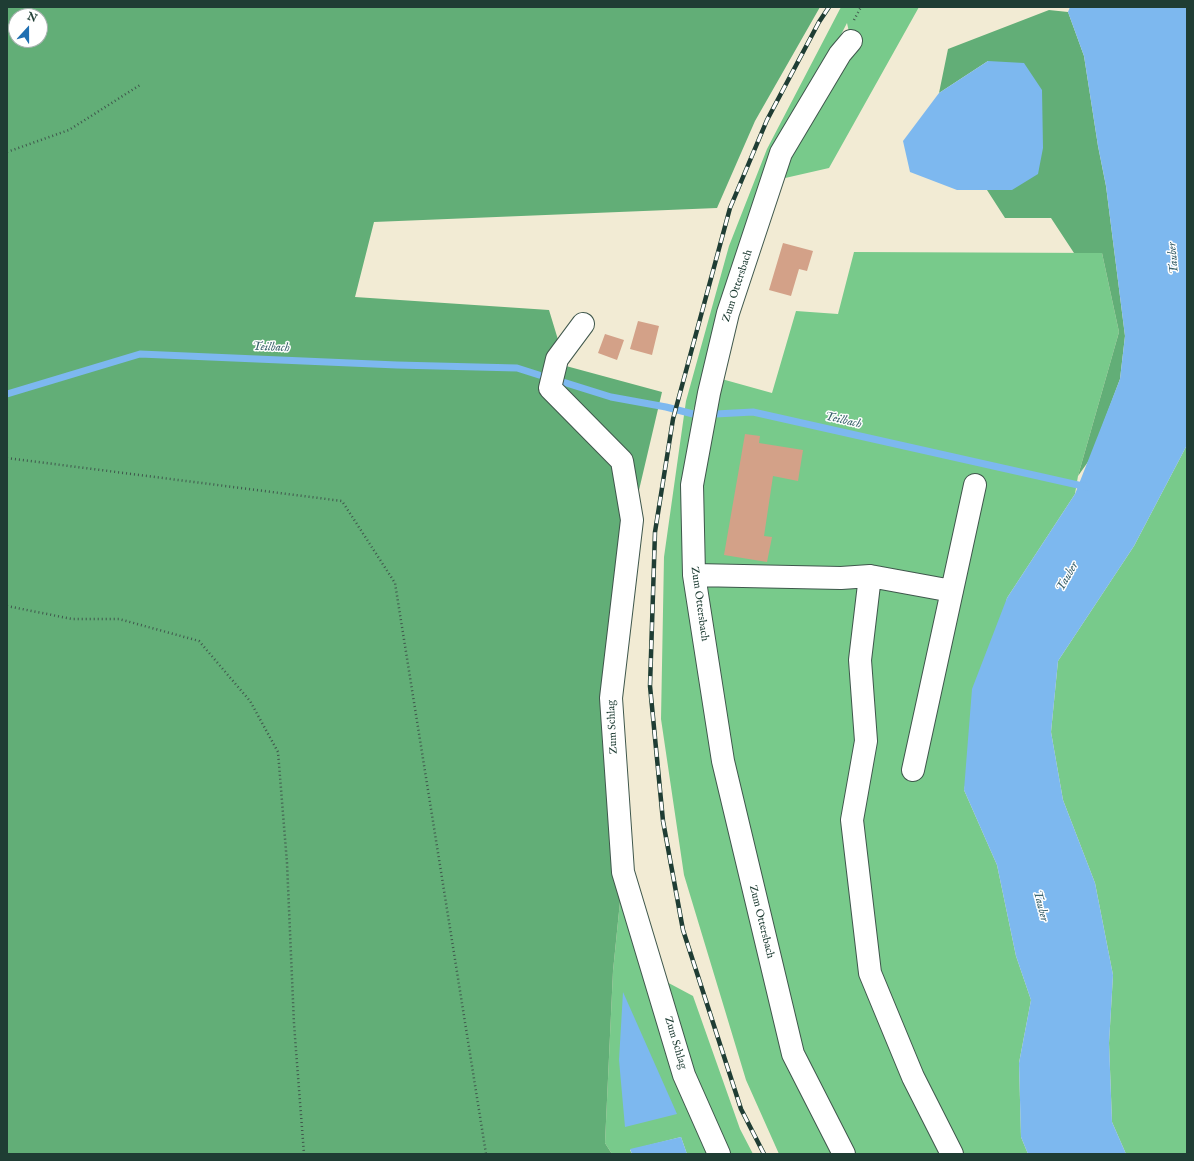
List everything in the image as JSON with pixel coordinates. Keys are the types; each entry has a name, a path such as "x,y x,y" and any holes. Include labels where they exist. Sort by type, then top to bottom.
{"street":[{"name":"Zum Ottersbach","path":"844,1154 793,1054 722,761 694,575 692,486 709,393 728,313 781,153 840,54 851,41"},
{"name":"Zum Schlag","path":"583,324 557,359 550,388 622,461 632,520 611,698 623,872 684,1075 719,1154"},
{"path":"914,770 975,485"},
{"path":"694,575 841,578 870,576 952,591"},
{"path":"870,576 860,660 866,741 852,820 870,973 912,1077 952,1154"}],"path":[{"path":"7,152 70,130 140,85"},
{"path":"7,458 342,501 395,582 486,1154"},
{"path":"7,606 72,619 119,620 199,640 250,701 278,752 287,863 294,1024 304,1154"}],"green space":[{"path":"7,7 820,7 755,121 717,208 374,222 355,297 549,310 566,366 662,392 632,520 611,698 623,872 613,971 605,1143 612,1154 7,1154"},
{"path":"841,7 919,7 829,168 772,181 851,41 847,23 832,52 807,92 751,208 700,407 694,407 693,420 718,378 772,393 796,311 838,314 854,252 1102,253 1119,332 1078,476 1075,494 1007,598 964,790 997,865 1016,956 1031,1000 1019,1063 1021,1137 1028,1154 779,1154 746,1080 684,875 661,719 664,557 686,401 729,246 767,149"},
{"path":"1049,10 1068,12 1084,56 1098,146 1106,186 1125,336 1120,379 1090,459 1078,476 1119,332 1102,253 1074,253 1051,218 1005,218 987,190 1012,190 988,61 939,93 948,49"},
{"path":"1187,445 1187,1154 1126,1154 1112,1122 1109,1043 1113,975 1095,883 1063,800 1051,732 1058,661 1134,546"},
{"path":"623,872 648,972 693,996 740,1129 753,1154 687,1154 681,1137 630,1150 632,1154 612,1154 605,1143 613,971"}],"water":[{"name":"Tauber","path":"1070,7 1187,7 1187,445 1134,546 1058,661 1051,732 1063,800 1095,883 1113,975 1109,1043 1112,1122 1126,1154 1028,1154 1021,1137 1019,1063 1031,1000 1016,956 997,865 964,790 972,689 1007,598 1075,494 1120,379 1125,336 1106,186 1098,146 1084,56 1068,12"},
{"path":"988,61 1024,63 1042,90 1043,148 1038,174 1012,190 957,190 910,172 903,141 939,93"},
{"path":"623,992 677,1114 625,1127 619,1060"},
{"path":"681,1137 687,1154 632,1154 630,1149"}],"building":[{"path":"783,243 813,251 807,271 799,269 791,296 769,290"},
{"path":"638,321 659,326 652,355 630,349"},
{"path":"605,334 624,340 617,360 598,353"},
{"path":"745,434 760,436 759,443 803,450 798,481 773,476 764,536 772,537 767,562 724,555"}],"waterway":[{"name":"Teilbach","path":"7,394 140,354 397,365 517,368 539,375"},
{"name":"Teilbach","path":"563,382 611,397 666,407 697,415 753,412 1087,487"}],"railway":[{"path":"764,1154 741,1109 683,930 663,821 650,686 655,532 673,419 730,208 767,120 819,22 829,7"}]}
